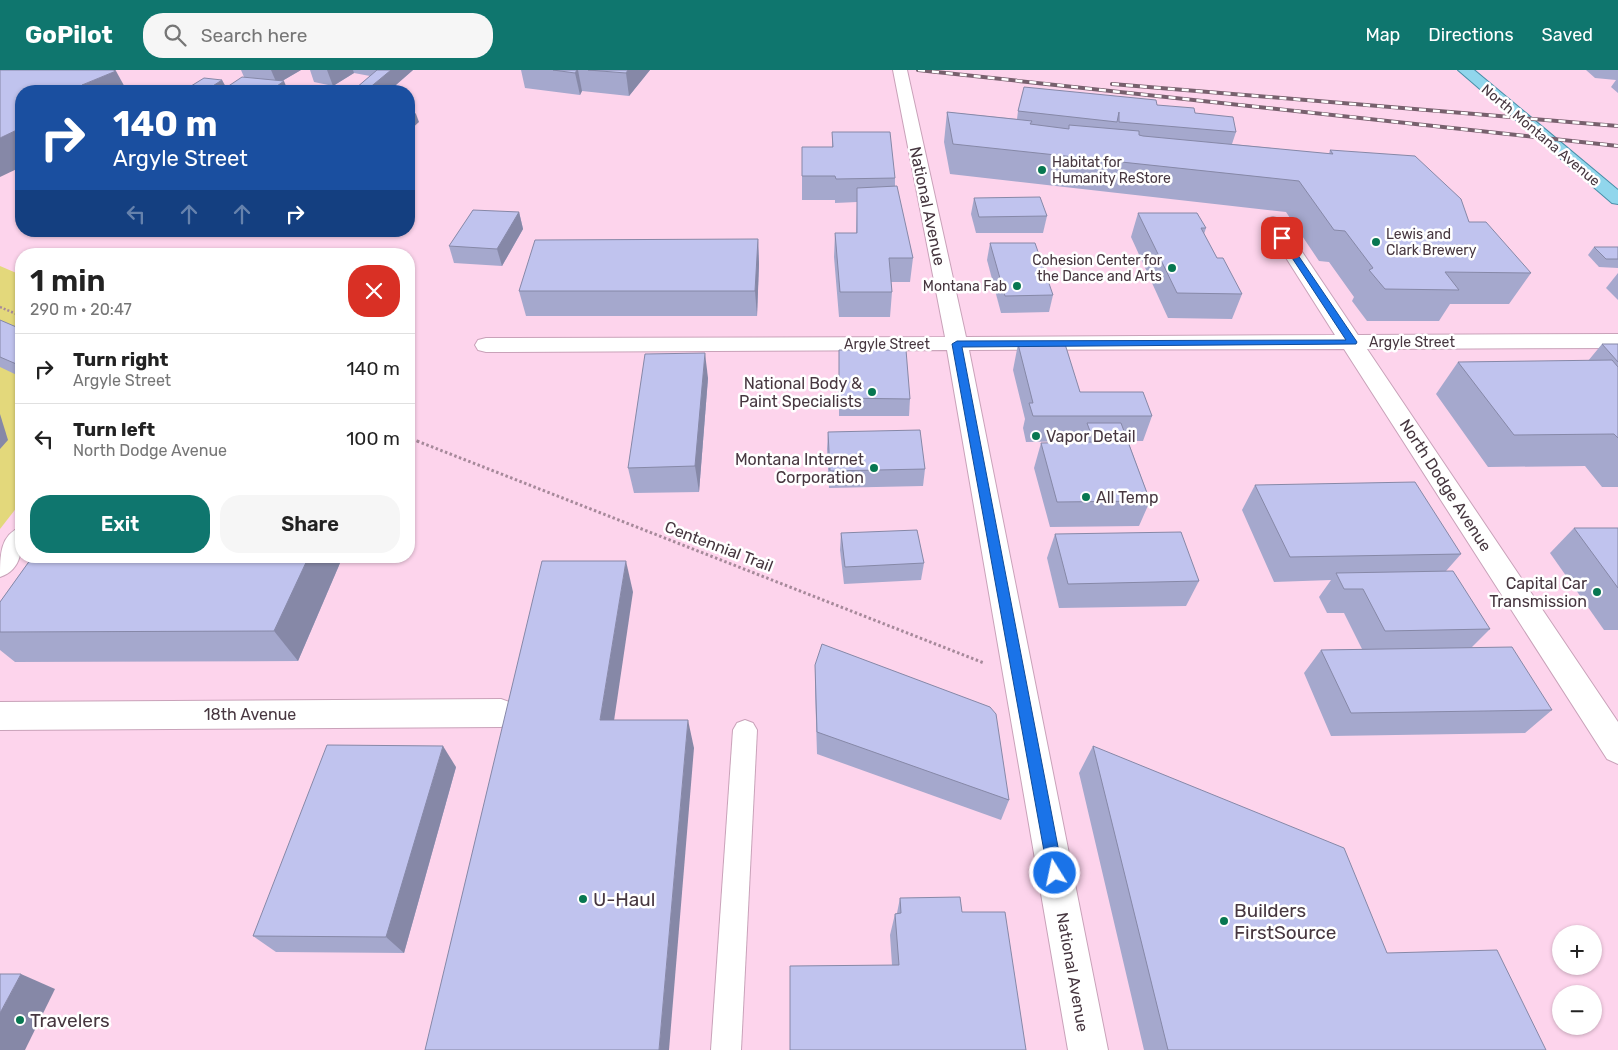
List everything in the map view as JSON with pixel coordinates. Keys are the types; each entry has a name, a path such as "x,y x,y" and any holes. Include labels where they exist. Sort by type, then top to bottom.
{"main road":[{"name":"North Montana Avenue","path":"1465,70 1618,199"}],"street":[{"name":"National Avenue","path":"900,70 957,344 1088,1050"},
{"name":"North Dodge Avenue","path":"1273,223 1353,342 1618,749"},
{"name":"Argyle Street","path":"486,345 1618,342"},
{"path":"0,566 15,545"},
{"name":"18th Avenue","path":"0,716 500,713"}],"lane":[{"path":"726,1050 744,730"}],"path":[{"path":"0,307 15,313"},
{"name":"Centennial Trail","path":"415,440 1019,677"}],"shaded area":[{"path":"0,266 15,272 15,510 0,529"}],"building":[{"path":"0,70 116,71 82,85 15,85 15,131 0,138"},
{"path":"377,70 391,70 373,85 360,85"},
{"path":"553,70 577,70 575,73"},
{"path":"588,70 628,70 626,73"},
{"path":"242,77 284,81 278,85 230,85"},
{"path":"204,78 222,80 214,85 193,85"},
{"path":"1024,87 1156,100 1157,105 1194,108 1195,113 1233,117 1236,132 1119,122 1119,112 1117,122 1018,111"},
{"path":"947,112 1032,121 1030,124 1069,129 1069,125 1139,131 1139,135 1143,136 1333,154 1330,150 1415,156 1461,199 1469,222 1486,222 1531,273 1445,272 1459,290 1385,289 1369,270 1373,268 1345,231 1334,230 1299,181 953,144"},
{"path":"832,132 890,132 895,178 836,179 835,176 802,176 802,147 833,147"},
{"path":"897,186 913,258 889,258 892,292 840,292 835,233 857,233 857,188"},
{"path":"1040,197 1047,216 979,217 974,198"},
{"path":"473,210 519,212 497,249 449,246"},
{"path":"1138,213 1197,213 1206,228 1201,228 1217,258 1223,258 1242,294 1177,293"},
{"path":"758,239 755,291 519,291 535,240"},
{"path":"990,243 1035,243 1053,295 1005,296"},
{"path":"1594,247 1618,247 1618,259 1606,259"},
{"path":"0,320 15,326 15,363 0,357"},
{"path":"1018,344 1065,344 1080,392 1143,392 1152,416 1033,416 1029,403 1033,403"},
{"path":"1602,344 1618,344 1618,362"},
{"name":"National Body & Paint Specialists","path":"839,350 906,350 910,399 839,398"},
{"path":"705,353 695,466 628,468 645,354"},
{"path":"1612,360 1618,367 1618,438 1614,434 1514,435 1458,362"},
{"path":"1087,423 1121,423 1150,501 1057,502 1041,443 1094,442"},
{"path":"920,430 925,469 830,471 828,432"},
{"path":"1415,482 1461,554 1290,557 1255,485"},
{"path":"1574,528 1618,528 1618,588"},
{"path":"917,530 924,563 845,567 841,533"},
{"path":"1181,532 1199,581 1068,584 1055,534"},
{"name":"U-Haul","path":"542,561 626,561 600,720 688,720 659,1050 425,1050"},
{"path":"28,563 306,563 274,631 0,632 0,602"},
{"path":"1453,571 1490,629 1385,631 1363,589 1344,589 1336,573"},
{"path":"822,644 990,707 996,714 1009,800 817,732 815,665"},
{"path":"1512,647 1552,710 1351,713 1321,650"},
{"path":"327,745 443,746 386,937 253,936"},
{"name":"Builders FirstSource","path":"1093,746 1344,848 1387,953 1497,950 1546,1050 1168,1050"},
{"path":"960,897 962,912 1005,912 1026,1050 790,1050 790,966 899,965 895,914 901,913 900,898"},
{"path":"0,974 21,974 0,1013"}],"railway":[{"path":"918,70 1618,146"},
{"path":"1112,84 1618,126"}],"place":[{"name":"Habitat for Humanity ReStore","path":"1042,170"},
{"name":"Lewis and Clark Brewery","path":"1376,242"},
{"name":"Cohesion Center for the Dance and Arts","path":"1172,268"},
{"name":"Montana Fab","path":"1017,286"},
{"name":"National Body & Paint Specialists","path":"872,392"},
{"name":"Vapor Detail","path":"1036,436"},
{"name":"Montana Internet Corporation","path":"874,468"},
{"name":"All Temp","path":"1086,497"},
{"name":"Capital Car Transmission","path":"1597,592"},
{"name":"U-Haul","path":"583,899"},
{"name":"Builders FirstSource","path":"1224,921"},
{"name":"Travelers","path":"20,1020"}],"route":[{"path":"1055,873 957,344 1353,342 1282,238"}]}
